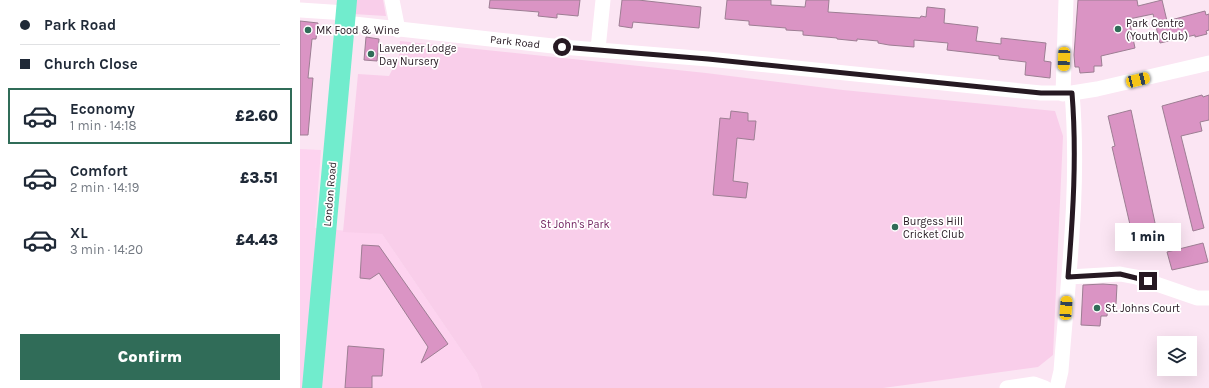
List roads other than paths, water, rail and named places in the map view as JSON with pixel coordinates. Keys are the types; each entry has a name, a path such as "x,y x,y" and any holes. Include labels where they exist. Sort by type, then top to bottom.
{"main road":[{"name":"London Road","path":"308,379 346,12"}],"street":[{"path":"392,0 398,30"},
{"path":"598,50 603,0"},
{"path":"1056,388 1061,371 1075,183 1075,122 1067,93 1066,0"},
{"name":"Park Road","path":"300,10 346,12 398,30 1041,93 1067,93 1097,89 1209,63"},
{"path":"1068,277 1120,274 1136,277 1197,298 1209,298"},
{"path":"1007,388 1034,384 1045,388"}],"place":[{"name":"Park Centre (Youth Club)","path":"1118,29"},
{"name":"MK Food & Wine","path":"308,30"},
{"name":"Lavender Lodge Day Nursery","path":"371,54"},
{"name":"Burgess Hill Cricket Club","path":"895,227"},
{"name":"St. Johns Court","path":"1097,308"}],"park label":[{"name":"St John's Park","path":"575,224"}]}
